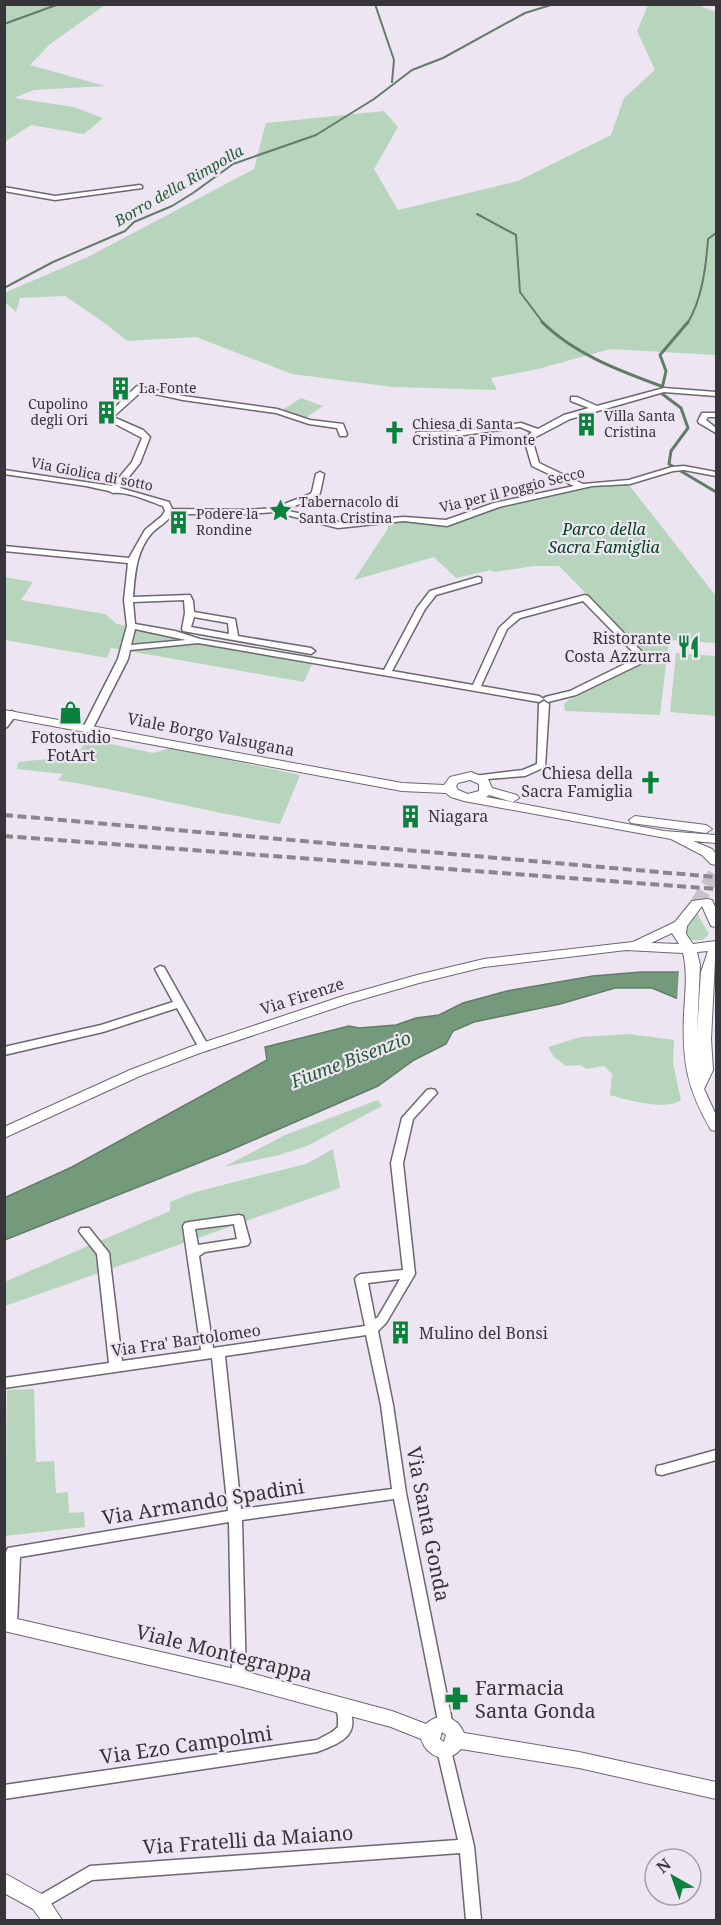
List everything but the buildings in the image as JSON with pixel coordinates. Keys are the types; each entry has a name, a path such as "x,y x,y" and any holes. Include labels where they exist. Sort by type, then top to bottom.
{"main road":[{"name":"Viale Borgo Valsugana","path":"8,714 411,788 452,784 465,776 483,784 497,795 645,822 717,830"},
{"name":"Viale Borgo Valsugana","path":"452,784 455,795 664,835"},
{"path":"470,798 480,796 483,784"},
{"path":"664,835 717,839"},
{"path":"664,835 698,848 717,861"},
{"path":"626,946 648,941 680,925 702,904 715,920"},
{"path":"680,925 678,934 689,949 693,965 697,1035 706,1070 697,1089 703,1105 717,1126"},
{"path":"626,946 689,949 717,946 709,967 697,1035"},
{"name":"Via Firenze","path":"4,1133 135,1073 204,1047 348,999 484,963 626,946"},
{"name":"Viale Montegrappa","path":"7,1624 238,1678 392,1719 444,1737 579,1760 717,1791"},
{"path":"4,1882 40,1903 52,1920"}],"street":[{"path":"4,189 55,198 135,188 142,185 134,182"},
{"path":"113,491 136,463 146,437 141,432 108,418 140,388 183,398 277,411 309,422 340,426 343,434"},
{"path":"581,486 535,464 528,439 537,431 567,417 664,390 717,394"},
{"path":"574,399 597,409"},
{"path":"717,415 705,415 702,419 704,423 717,431"},
{"path":"420,434 464,433 521,425 537,431"},
{"name":"Via per il Poggio Secco","path":"169,511 275,510 301,514 333,525 404,519 447,523 497,505 581,486 630,482 674,468 717,474"},
{"name":"Via Giolica di sotto","path":"4,472 159,501 169,507 169,511"},
{"path":"275,510 313,496 316,493 320,474"},
{"path":"88,728 108,693 126,648 131,626 128,600 132,561 148,532 166,518 169,511"},
{"path":"4,548 132,561"},
{"path":"387,672 421,608 433,593 478,580"},
{"path":"128,600 187,597 190,603 190,621 186,629 311,651"},
{"path":"131,626 199,641 476,687 544,701 573,693 637,662 640,654 585,598 517,616 503,628 476,687"},
{"path":"189,614 232,621 234,638"},
{"path":"126,648 199,641"},
{"path":"483,784 534,770 544,762 544,701"},
{"path":"4,725 8,714"},
{"path":"160,969 204,1047"},
{"path":"4,1051 103,1028 180,1003"},
{"path":"371,1330 382,1320 409,1274 397,1164 408,1118 431,1093"},
{"path":"193,1254 202,1248 244,1242 238,1219 189,1226 193,1254 213,1352 235,1515 238,1678"},
{"path":"85,1231 103,1253 116,1366"},
{"name":"Via Santa Gonda","path":"409,1274 361,1279 387,1405 399,1493 444,1737 467,1846 474,1920"},
{"name":"Via Fra' Bartolomeo","path":"4,1383 371,1330"},
{"path":"662,1470 717,1455"},
{"name":"Via Armando Spadini","path":"7,1624 13,1552 235,1515 399,1493"},
{"name":"Via Ezo Campolmi","path":"4,1792 317,1746 339,1737 346,1728 346,1715 342,1707"},
{"name":"Via Fratelli da Maiano","path":"40,1903 90,1873 467,1846"}],"green space":[{"path":"5,4 105,5 50,44 30,65 105,86 34,90 14,98 74,107 103,118 84,134 31,125 5,142"},
{"path":"648,5 697,5 716,12 716,355 610,349 538,369 491,378 497,390 393,387 292,374 196,337 127,341 65,296 20,298 16,312 5,302 4,293 88,257 254,169 266,123 384,111 398,127 374,169 398,210 518,181 611,135 624,98 655,70 637,31"},
{"path":"301,398 323,406 304,419 281,411"},
{"name":"Parco della Sacra Famiglia","path":"601,485 629,485 716,596 716,643 669,640 660,715 565,711 564,704 569,700 641,665 645,658 642,650 559,566 534,566 494,572 491,570 456,578 434,557 354,580 387,530 389,521 445,524 501,505"},
{"path":"4,577 33,582 21,600 105,614 117,624 312,664 304,682 111,648 107,658 5,640"},
{"path":"676,653 716,656 716,716 670,712"},
{"path":"87,739 153,753 171,748 300,775 280,824 58,780 63,774 17,769 18,762 77,756"},
{"path":"697,908 699,917 709,934 703,940 693,940 684,936 683,926"},
{"path":"629,1034 674,1040 673,1064 681,1100 666,1105 656,1105 610,1095 612,1074 604,1066 587,1069 580,1065 566,1066 554,1057 548,1047 581,1037"},
{"path":"378,1100 382,1106 307,1146 279,1155 224,1167 285,1135"},
{"path":"333,1149 340,1188 5,1306 4,1282 170,1211 170,1202 195,1192 306,1164"},
{"path":"34,1389 36,1462 54,1461 56,1493 68,1492 69,1513 84,1512 85,1527 5,1536 7,1390"}],"water":[{"name":"Fiume Bisenzio","path":"678,972 716,976 716,1001 676,998 652,988 615,988 560,1004 474,1022 453,1031 446,1044 414,1060 378,1086 226,1152 5,1240 4,1198 72,1167 267,1060 265,1047 349,1026 359,1028 396,1025 416,1018 439,1015 463,1003 507,991 593,976"}],"pier":[{"path":"679,969 716,973 716,1004 677,1001"}],"waterway":[{"path":"4,24 59,4"},
{"path":"375,4 394,60 392,82"},
{"name":"Borro della Rimpolla","path":"4,288 53,262 125,231 134,222 172,206 233,164 316,135 374,99 412,70 443,58 525,13 554,4"},
{"path":"477,214 516,235 520,292 543,323"},
{"path":"687,324 700,294 708,239 716,233"},
{"path":"688,322 660,355 666,371 661,393 681,408 688,428 671,451 669,464 716,492"},
{"path":"543,323 583,352 614,368 661,386"}],"tunnel":[{"path":"697,904 716,871"}],"railway":[{"path":"4,815 716,877"},
{"path":"4,836 716,889"}],"place":[{"name":"La Fonte","path":"121,388"},
{"name":"Cupolino degli Ori","path":"106,412"},
{"name":"Villa Santa Cristina","path":"586,424"},
{"name":"Chiesa di Santa Cristina a Pimonte","path":"394,432"},
{"name":"Tabernacolo di Santa Cristina","path":"281,510"},
{"name":"Podere la Rondine","path":"178,522"},
{"name":"Ristorante Costa Azzurra","path":"689,647"},
{"name":"Fotostudio FotArt","path":"71,712"},
{"name":"Chiesa della Sacra Famiglia","path":"651,782"},
{"name":"Niagara","path":"410,816"},
{"name":"Mulino del Bonsi","path":"401,1333"},
{"name":"Farmacia Santa Gonda","path":"457,1699"}]}
